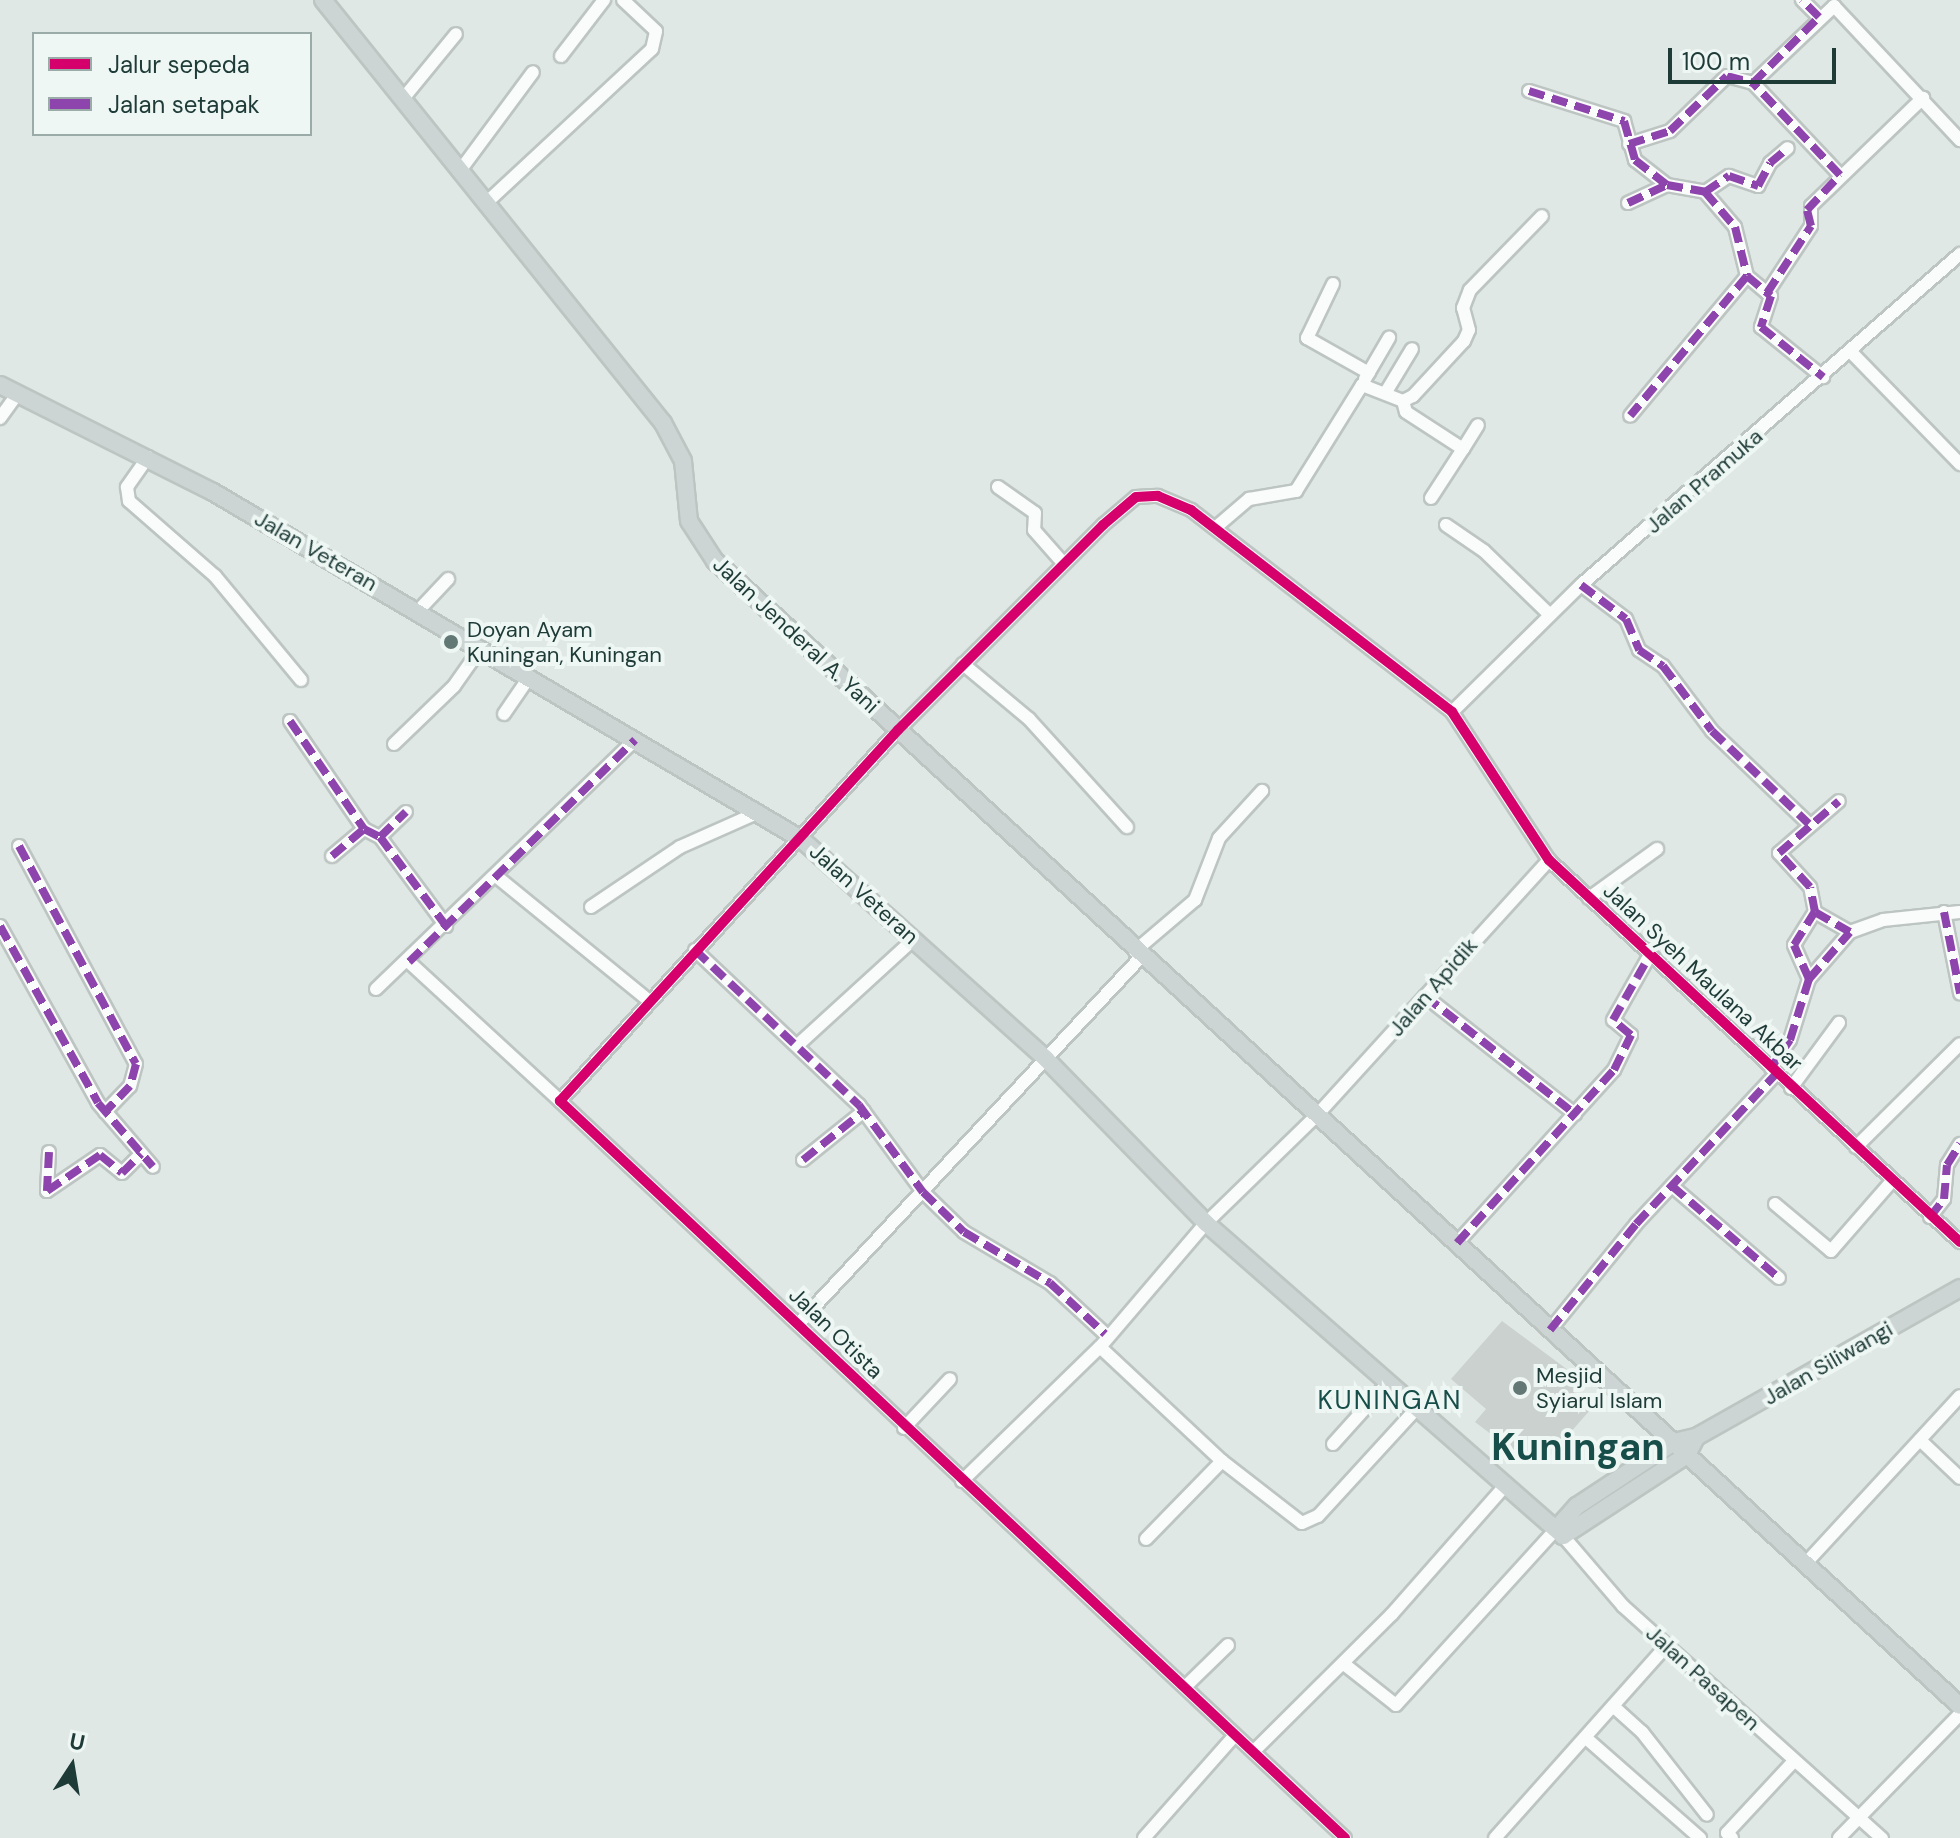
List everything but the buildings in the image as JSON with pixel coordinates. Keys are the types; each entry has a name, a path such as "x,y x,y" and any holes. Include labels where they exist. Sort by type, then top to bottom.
{"main road":[{"name":"Jalan Jenderal A. Yani","path":"323,0 674,440 697,539 1138,954 1960,1706"},
{"name":"Jalan Veteran","path":"0,385 16,396 148,457 418,611 801,839 1046,1059 1206,1223 1504,1487 1534,1508 1560,1532"},
{"name":"Jalan Siliwangi","path":"1560,1532 1577,1506 1674,1442 1696,1437 1960,1288"},
{"path":"1560,1532 1687,1455 1696,1437"}],"street":[{"path":"561,56 604,0"},
{"path":"485,204 652,49 656,31 623,0"},
{"path":"1802,0 1819,17"},
{"path":"1753,83 1819,17 1838,3 1960,140"},
{"path":"402,100 456,34"},
{"path":"459,172 533,72"},
{"path":"1629,144 1670,131 1727,76 1753,83 1840,175"},
{"path":"1529,91 1624,121 1635,160 1667,185 1705,192 1735,227 1747,276 1767,293"},
{"path":"1823,377 1761,327 1767,293 1811,226 1807,210 1923,98"},
{"path":"1705,192 1729,176 1758,186 1770,163 1788,148"},
{"path":"1628,203 1667,185"},
{"path":"1403,401 1463,344 1470,290 1542,216"},
{"name":"Jalan Pramuka","path":"1452,712 1581,585 1852,353 1959,256"},
{"path":"1630,416 1747,276"},
{"path":"1333,284 1306,336 1369,373"},
{"path":"1215,528 1249,499 1296,491 1389,338"},
{"path":"1386,392 1412,349"},
{"path":"1852,353 1960,464"},
{"path":"1362,385 1403,401 1406,412 1463,449"},
{"path":"0,418 16,396"},
{"path":"1431,498 1478,425"},
{"path":"148,457 127,487 129,501 215,576 301,680"},
{"path":"998,487 1035,513 1034,530 1064,564"},
{"name":"Jalan Syeh Maulana Akbar","path":"801,839 898,730 1064,564 1136,497 1158,496 1215,528 1452,712 1549,860 1960,1242"},
{"path":"1446,525 1484,551 1549,614"},
{"path":"418,611 448,579"},
{"path":"1581,585 1626,619 1639,650 1663,666 1712,731 1809,824"},
{"path":"394,744 454,686 480,649"},
{"path":"963,664 1029,719 1127,827"},
{"path":"504,714 528,679"},
{"path":"290,721 364,829 380,837 446,926"},
{"path":"376,989 409,962 635,740"},
{"path":"799,1323 1046,1059 1138,954 1195,900 1219,838 1262,791"},
{"path":"1809,979 1794,945 1815,912 1810,887 1779,853 1839,801"},
{"path":"380,837 406,812"},
{"path":"591,907 680,847 759,812"},
{"path":"332,856 364,829"},
{"path":"560,1101 648,1000 801,839"},
{"path":"19,846 137,1066 126,1092 105,1112"},
{"path":"1589,898 1657,849"},
{"name":"Jalan Apidik","path":"962,1481 1102,1340 1206,1223 1317,1115 1549,860"},
{"path":"496,876 648,1000"},
{"path":"1815,912 1850,932"},
{"path":"1550,1330 1774,1071 1790,1040 1809,979 1850,932 1938,913 1960,912"},
{"path":"1938,913 1960,993"},
{"path":"0,926 105,1112 153,1167"},
{"path":"800,1043 914,939"},
{"path":"695,950 800,1043 864,1111 923,1192 979,1244 1010,1255 1050,1283 1222,1461 1291,1517 1310,1522 1416,1409"},
{"path":"1457,1243 1575,1114 1627,1048 1631,1035 1613,1020 1650,955"},
{"name":"Jalan Otista","path":"409,962 799,1323 904,1428 1235,1735 1256,1749 1336,1835"},
{"path":"1425,996 1575,1114"},
{"path":"1791,1088 1839,1023"},
{"path":"1856,1147 1956,1046"},
{"path":"803,1160 864,1111"},
{"path":"1930,1217 1944,1199 1947,1165 1960,1144"},
{"path":"49,1152 47,1191 100,1155 122,1173 141,1154"},
{"path":"1775,1204 1831,1251 1892,1181"},
{"path":"1672,1186 1779,1278"},
{"path":"904,1428 950,1379"},
{"path":"1333,1444 1387,1384"},
{"path":"1806,1563 1960,1396"},
{"path":"1920,1440 1960,1478"},
{"path":"1146,1539 1222,1461"},
{"path":"1256,1749 1344,1664 1504,1487"},
{"path":"1344,1664 1396,1705 1560,1532"},
{"name":"Jalan Pasapen","path":"1560,1532 1666,1646 1882,1838"},
{"path":"1185,1687 1228,1645"},
{"path":"1495,1838 1666,1646"},
{"path":"1613,1706 1642,1732 1707,1815"},
{"path":"1839,1838 1960,1714"},
{"path":"1144,1838 1235,1735"},
{"path":"1586,1738 1700,1838"},
{"path":"1727,1836 1794,1761"}],"marked path":[{"path":"1767,293 1811,226 1807,210 1840,175 1753,83 1819,17 1802,0"},
{"path":"1629,144 1670,131 1727,76 1753,83"},
{"path":"1529,91 1624,121 1635,160 1667,185 1705,192 1735,227 1747,276 1630,416"},
{"path":"1705,192 1729,176 1758,186 1770,163 1788,148"},
{"path":"1628,203 1667,185"},
{"path":"1747,276 1771,296 1761,327 1823,377"},
{"path":"1581,585 1626,619 1639,650 1663,666 1712,731 1809,824"},
{"path":"290,721 364,829 380,837 446,926"},
{"path":"409,962 635,740"},
{"path":"1771,1068 1790,1040 1809,979 1850,932 1815,912 1810,887 1779,853 1839,801"},
{"path":"380,837 406,812"},
{"path":"332,856 364,829"},
{"path":"19,846 136,1064 130,1086 105,1112"},
{"path":"1809,979 1794,945 1815,912"},
{"path":"1944,912 1960,993"},
{"path":"0,926 98,1103 153,1167"},
{"path":"695,950 859,1105 923,1192 964,1232 1050,1283 1105,1334"},
{"path":"1457,1243 1614,1070 1631,1035 1613,1020 1650,955"},
{"path":"1425,996 1575,1114"},
{"path":"1550,1330 1636,1224 1777,1073"},
{"path":"803,1160 864,1111"},
{"path":"1930,1217 1944,1199 1947,1165 1960,1144"},
{"path":"49,1152 47,1191 100,1155 122,1173 141,1154"},
{"path":"1672,1186 1779,1278"}],"cycle path":[{"path":"1345,1838 560,1101 898,730 1103,525 1136,497 1158,496 1191,510 1452,712 1549,860 1960,1242"}],"place":[{"name":"Doyan Ayam Kuningan, Kuningan","path":"451,642"},
{"name":"Mesjid Syiarul Islam","path":"1520,1388"}],"district":[{"name":"KUNINGAN","path":"1390,1401"},
{"name":"Kuningan","path":"1578,1448"}]}
